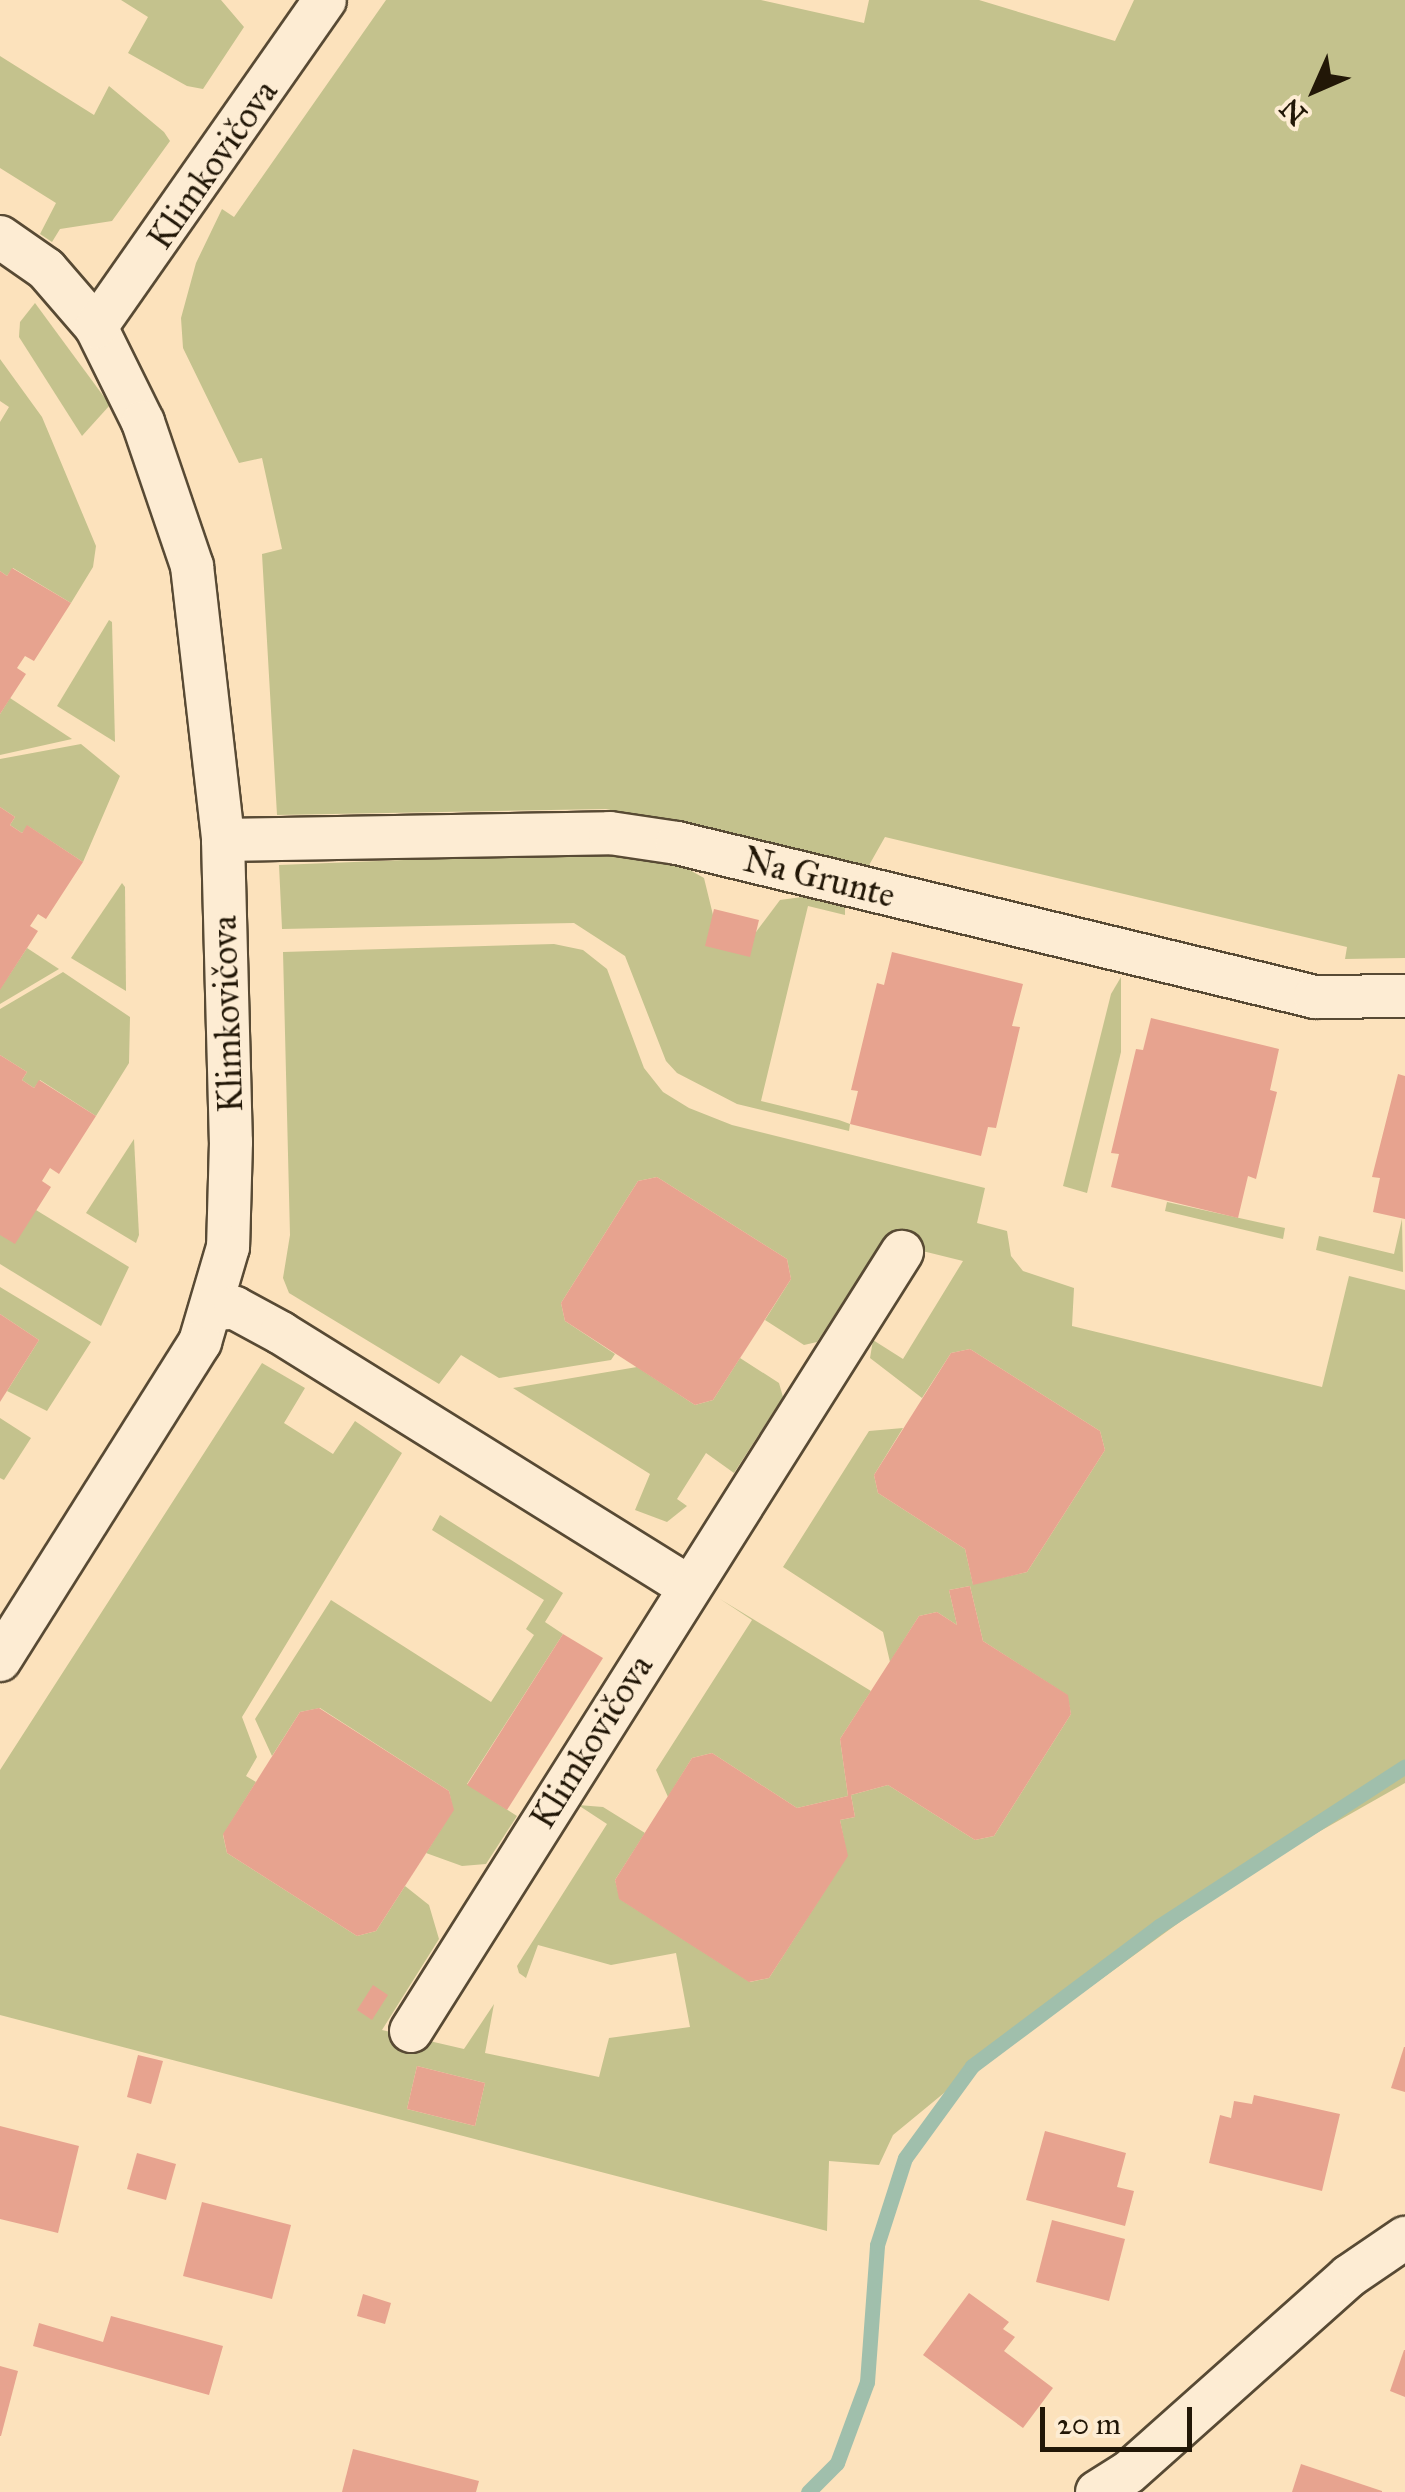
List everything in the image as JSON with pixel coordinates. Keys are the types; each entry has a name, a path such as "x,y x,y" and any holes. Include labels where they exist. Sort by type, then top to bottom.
{"street":[{"name":"Klimkovičova","path":"96,327 325,0"},
{"name":"Klimkovičova","path":"0,237 46,269 96,327 143,422 192,566 223,840 231,1142 228,1248 214,1309 189,1362 0,1660"},
{"name":"Na Grunte","path":"223,840 610,834 677,843 1315,997 1405,996"},
{"name":"Klimkovičova","path":"411,2031 902,1252"},
{"path":"214,1309 236,1308 266,1324 689,1586"},
{"path":"1098,2492 1128,2473 1348,2276 1405,2238"}],"shaded area":[{"path":"121,0 221,0 244,27 203,89 187,86 128,53 148,17"},
{"path":"386,0 761,0 864,23 869,0 979,0 1115,41 1134,0 1405,0 1405,958 1345,959 1347,947 885,837 868,867 606,809 277,815 262,554 282,549 262,458 239,463 183,348 181,318 196,263 222,209 234,217"},
{"path":"0,56 94,115 109,86 164,132 170,141 112,221 60,229 52,242 40,234 56,203 0,168"},
{"path":"35,303 110,405 82,436 19,337 20,322"},
{"path":"0,359 42,417 96,546 93,567 71,603 13,568 7,576 0,571 0,422 9,407 0,401"},
{"path":"109,620 112,622 115,742 57,706"},
{"path":"10,698 72,739 0,755 0,714"},
{"path":"81,744 120,776 83,862 28,826 22,833 10,825 15,817 0,807 0,759"},
{"path":"582,853 679,864 704,878 713,915 756,932 780,900 809,896 845,907 845,915 808,906 761,1101 839,1120 850,1124 849,1131 737,1104 677,1073 666,1061 625,956 574,923 282,929 279,865"},
{"path":"122,883 125,887 126,991 71,958"},
{"path":"554,944 583,950 607,969 644,1068 663,1092 689,1108 732,1125 985,1188 977,1223 1007,1231 1011,1256 1023,1271 1074,1288 1072,1326 1322,1387 1349,1276 1405,1290 1405,1783 1253,1869 944,2093 893,2135 879,2165 829,2161 827,2231 0,2015 0,1770 262,1363 305,1388 284,1423 333,1454 355,1421 402,1453 242,1717 257,1757 246,1776 256,1782 223,1835 227,1853 357,1936 376,1931 405,1886 429,1905 439,1939 382,2030 464,2049 494,2004 485,2053 599,2077 609,2038 690,2027 676,1953 611,1965 538,1945 526,1978 519,1973 517,1966 607,1824 578,1805 603,1807 645,1833 615,1880 620,1899 750,1982 769,1978 847,1856 840,1820 855,1817 851,1795 888,1785 975,1840 994,1836 1071,1714 1067,1695 983,1641 970,1586 949,1590 957,1625 937,1612 919,1616 890,1662 883,1632 783,1567 869,1431 903,1428 874,1475 878,1493 965,1549 973,1584 1027,1572 1105,1450 1100,1431 970,1349 951,1353 922,1398 870,1358 873,1340 903,1359 963,1261 882,1241 817,1342 804,1345 765,1320 791,1279 787,1259 657,1177 638,1181 561,1303 565,1321 615,1354 611,1360 499,1378 461,1355 439,1384 289,1293 283,1278 290,1235 283,952","holes":["417,2066 485,2083 475,2126 407,2109"]},
{"path":"27,948 59,969 0,1004 0,989"},
{"path":"63,972 130,1017 129,1063 96,1116 40,1080 34,1088 22,1080 27,1072 0,1055 0,1009"},
{"path":"1121,977 1121,1052 1087,1193 1063,1186 1111,994"},
{"path":"134,1139 139,1235 136,1243 86,1213"},
{"path":"1167,1202 1285,1228 1283,1239 1165,1211"},
{"path":"36,1210 129,1267 101,1326 0,1264 0,1235"},
{"path":"1402,1219 1403,1272 1316,1250 1319,1236 1394,1254"},
{"path":"0,1287 91,1342 47,1411 7,1391 39,1340 0,1314"},
{"path":"740,1358 779,1383 783,1397 734,1473 706,1453 677,1499 687,1506 667,1522 635,1510 650,1474 513,1388 637,1367 695,1405 713,1400"},
{"path":"0,1418 31,1438 4,1480 0,1478"},
{"path":"440,1515 563,1593 545,1622 563,1634 467,1784 517,1816 486,1864 462,1866 426,1853 453,1810 449,1791 320,1708 300,1712 272,1756 255,1719 331,1600 491,1702 534,1635 526,1629 544,1600 432,1530"},
{"path":"720,1599 871,1691 840,1739 848,1796 797,1808 712,1753 692,1758 668,1797 656,1770 752,1620"}],"building":[{"path":"12,568 71,603 34,661 25,656 17,668 26,674 0,714 0,571 7,576"},
{"path":"0,807 15,817 10,825 22,833 27,825 83,862 46,919 38,914 30,926 38,931 0,990"},
{"path":"714,909 759,920 750,957 705,946"},
{"path":"892,952 1023,984 1012,1026 1020,1027 996,1128 988,1127 981,1156 850,1124 858,1091 851,1090 877,983 884,985"},
{"path":"1151,1018 1279,1049 1270,1090 1277,1092 1256,1179 1248,1176 1238,1218 1111,1187 1119,1154 1111,1153 1136,1049 1143,1050"},
{"path":"0,1055 27,1072 22,1080 34,1088 39,1080 96,1116 59,1174 50,1168 42,1181 51,1187 15,1244 0,1235"},
{"path":"1398,1074 1405,1076 1405,1219 1373,1212 1380,1178 1372,1177"},
{"path":"657,1177 787,1259 791,1279 713,1400 695,1405 565,1321 561,1303 638,1181"},
{"path":"0,1314 39,1340 0,1402"},
{"path":"970,1349 1100,1431 1105,1450 1027,1572 973,1585 965,1549 878,1493 874,1475 951,1353"},
{"path":"970,1586 983,1641 1068,1695 1071,1714 994,1836 975,1840 888,1785 851,1795 855,1817 840,1820 848,1856 769,1978 749,1982 619,1899 615,1880 692,1758 712,1753 797,1808 848,1796 840,1739 919,1616 937,1612 957,1625 949,1590"},
{"path":"563,1634 603,1658 507,1810 467,1785"},
{"path":"319,1708 449,1791 454,1810 376,1931 357,1936 227,1853 223,1834 300,1712"},
{"path":"373,1985 388,1995 372,2020 357,2010"},
{"path":"1405,2047 1405,2092 1391,2088"},
{"path":"138,2055 163,2061 151,2104 127,2097"},
{"path":"417,2066 485,2083 475,2126 407,2109"},
{"path":"1254,2095 1340,2114 1322,2191 1209,2163 1220,2115 1231,2118 1234,2101 1252,2104"},
{"path":"0,2126 79,2146 58,2233 0,2219"},
{"path":"1045,2131 1126,2153 1117,2187 1134,2191 1125,2226 1026,2200"},
{"path":"137,2153 176,2164 166,2200 127,2189"},
{"path":"202,2202 291,2225 272,2299 183,2276"},
{"path":"1052,2220 1125,2239 1109,2301 1036,2282"},
{"path":"969,2293 1009,2322 1003,2329 1015,2337 1004,2351 1053,2388 1023,2428 923,2355"},
{"path":"363,2294 391,2303 385,2324 357,2316"},
{"path":"111,2316 223,2346 209,2395 33,2346 39,2323 103,2342"},
{"path":"1405,2350 1405,2397 1390,2391"},
{"path":"0,2366 18,2371 1,2436 0,2436"},
{"path":"353,2449 479,2481 476,2492 342,2492"},
{"path":"1301,2464 1382,2491 1382,2492 1292,2492"}],"waterway":[{"path":"808,2492 837,2463 867,2382 877,2245 905,2158 972,2066 1159,1926 1405,1766"}]}
